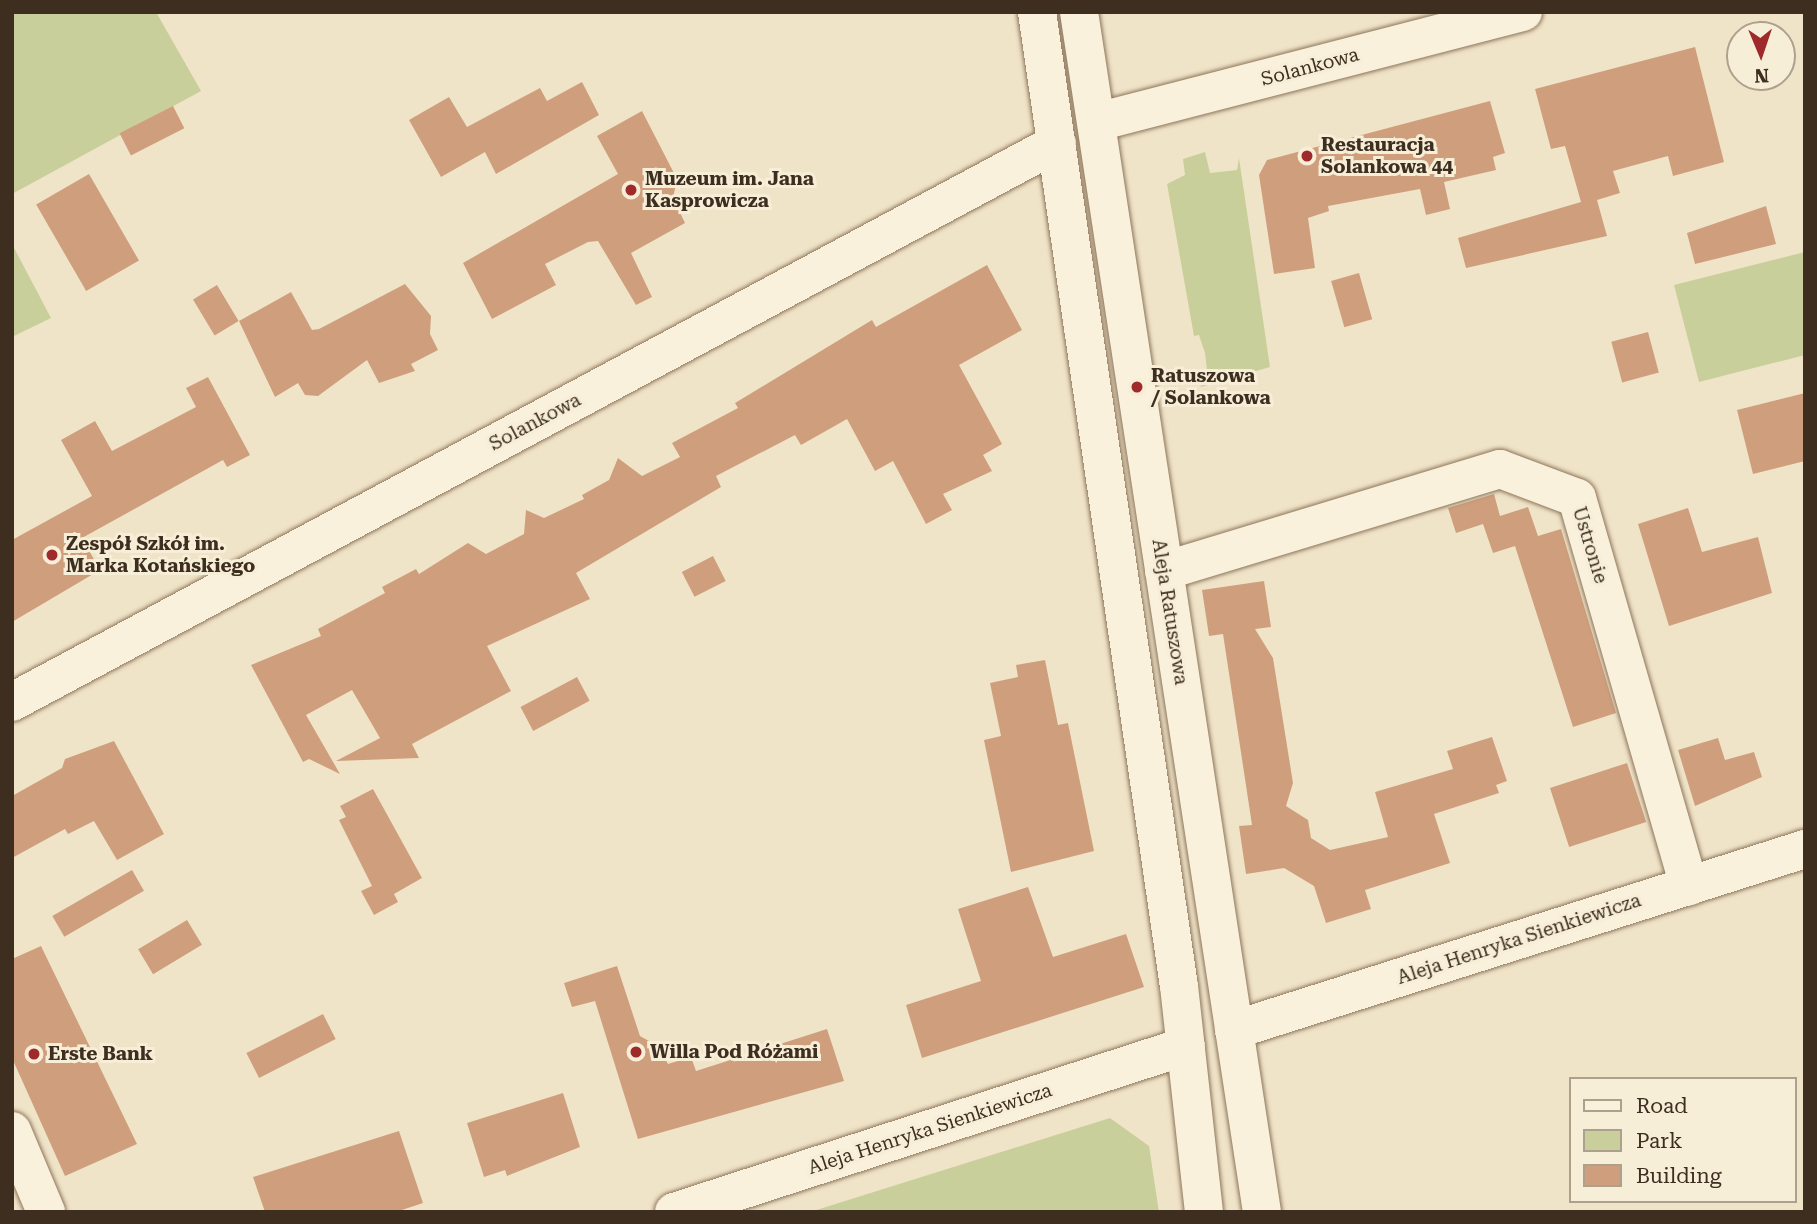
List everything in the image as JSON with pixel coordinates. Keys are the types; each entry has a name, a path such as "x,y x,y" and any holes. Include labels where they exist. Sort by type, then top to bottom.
{"street":[{"path":"1037,12 1186,1046 1203,1212"},
{"name":"Aleja Ratuszowa","path":"1079,12 1262,1212"},
{"name":"Solankowa","path":"1097,122 1523,12"},
{"name":"Solankowa","path":"12,702 1057,143"},
{"name":"Ustronie","path":"1164,571 1500,469 1577,498 1689,886"},
{"name":"Aleja Henryka Sienkiewicza","path":"1234,1030 1805,849"},
{"name":"Aleja Henryka Sienkiewicza","path":"674,1212 1186,1046"},
{"path":"12,1131 46,1212"}],"green space":[{"path":"12,12 156,12 201,91 12,194"},
{"path":"1205,152 1210,173 1237,170 1239,158 1270,367 1201,387 1199,379 1208,378 1205,353 1199,335 1194,336 1167,184 1185,175 1183,159"},
{"path":"12,244 51,318 12,337"},
{"path":"1805,252 1805,355 1699,382 1674,285"},
{"path":"1110,1118 1149,1146 1159,1212 810,1212"}],"building":[{"path":"1695,47 1724,162 1673,176 1668,156 1613,171 1620,193 1597,200 1607,236 1466,268 1458,238 1581,202 1565,146 1551,149 1535,89"},
{"path":"582,82 599,115 496,174 485,152 441,177 409,120 449,97 467,127 540,88 547,101"},
{"path":"1490,101 1505,153 1493,157 1496,170 1444,182 1450,209 1426,215 1420,189 1328,206 1329,211 1308,218 1315,268 1274,274 1259,175 1267,160"},
{"path":"173,106 184,128 131,156 120,133"},
{"path":"642,111 677,179 673,198 685,223 631,253 652,297 636,305 598,241 588,242 545,264 556,285 492,319 463,263 618,174 597,136"},
{"path":"89,174 139,261 86,291 36,204"},
{"path":"1766,206 1776,244 1695,264 1687,233"},
{"path":"987,265 1022,330 959,365 1002,444 983,455 992,471 943,494 952,510 926,524 893,461 875,471 847,419 801,445 795,435 716,476 721,487 576,573 590,599 487,646 511,691 412,744 419,758 336,761 380,738 352,690 306,715 340,774 309,759 303,762 251,665 321,636 318,629 385,593 382,587 416,569 419,574 468,543 486,554 524,534 526,510 544,518 584,499 582,495 609,480 618,458 642,476 680,457 672,443 738,408 735,403 872,320 876,327"},
{"path":"1359,273 1372,319 1344,327 1331,281"},
{"path":"405,284 431,316 430,334 438,350 411,364 415,371 379,383 367,360 318,396 305,395 298,383 275,397 239,321 291,292 312,330 319,329"},
{"path":"217,285 239,321 215,335 193,299"},
{"path":"1648,332 1659,373 1622,382 1611,342"},
{"path":"208,377 250,455 227,467 223,460 82,538 100,570 12,622 12,540 92,496 61,440 95,421 112,451 196,407 186,388"},
{"path":"1805,393 1805,461 1753,474 1737,410"},
{"path":"1494,494 1500,516 1528,507 1538,536 1561,529 1616,713 1573,727 1515,546 1493,553 1483,524 1456,533 1448,508"},
{"path":"1688,508 1702,552 1758,537 1772,593 1669,626 1638,524"},
{"path":"713,556 726,581 695,597 682,572"},
{"path":"1264,581 1271,627 1255,629 1273,658 1293,783 1286,806 1308,820 1311,838 1330,850 1388,837 1375,792 1453,769 1447,751 1492,737 1507,781 1496,785 1499,793 1434,814 1450,863 1365,890 1371,909 1326,923 1314,886 1284,868 1246,874 1239,826 1252,825 1223,634 1209,636 1202,590"},
{"path":"1045,660 1058,725 1068,723 1094,851 1011,872 984,740 1001,736 990,683 1018,677 1016,665"},
{"path":"577,677 590,701 533,731 520,707"},
{"path":"1718,738 1725,760 1754,752 1762,777 1695,806 1678,750"},
{"path":"114,741 164,834 117,860 94,821 68,834 65,829 12,858 12,796 62,768 65,759"},
{"path":"1627,763 1646,822 1569,847 1550,788"},
{"path":"373,789 422,878 394,894 398,902 374,915 361,891 372,886 339,820 346,817 340,806"},
{"path":"132,870 144,891 64,937 52,916"},
{"path":"1028,887 1053,957 1126,934 1144,987 922,1058 906,1005 981,981 958,909"},
{"path":"187,920 202,945 153,974 138,949"},
{"path":"41,946 137,1144 65,1176 12,1058 12,959"},
{"path":"617,966 640,1036 658,1046 668,1064 691,1057 696,1071 827,1029 844,1081 638,1139 595,1001 572,1007 564,983"},
{"path":"323,1014 336,1039 259,1078 246,1053"},
{"path":"563,1093 580,1147 507,1176 505,1170 484,1177 467,1123"},
{"path":"399,1131 423,1203 396,1212 265,1212 253,1177"}],"place":[{"name":"Restauracja Solankowa 44","path":"1307,156"},
{"name":"Muzeum im. Jana Kasprowicza","path":"631,190"},
{"name":"Ratuszowa / Solankowa","path":"1137,387"},
{"name":"Zespół Szkół im. Marka Kotańskiego","path":"52,555"},
{"name":"Willa Pod Różami","path":"636,1052"},
{"name":"Erste Bank","path":"34,1054"}]}
